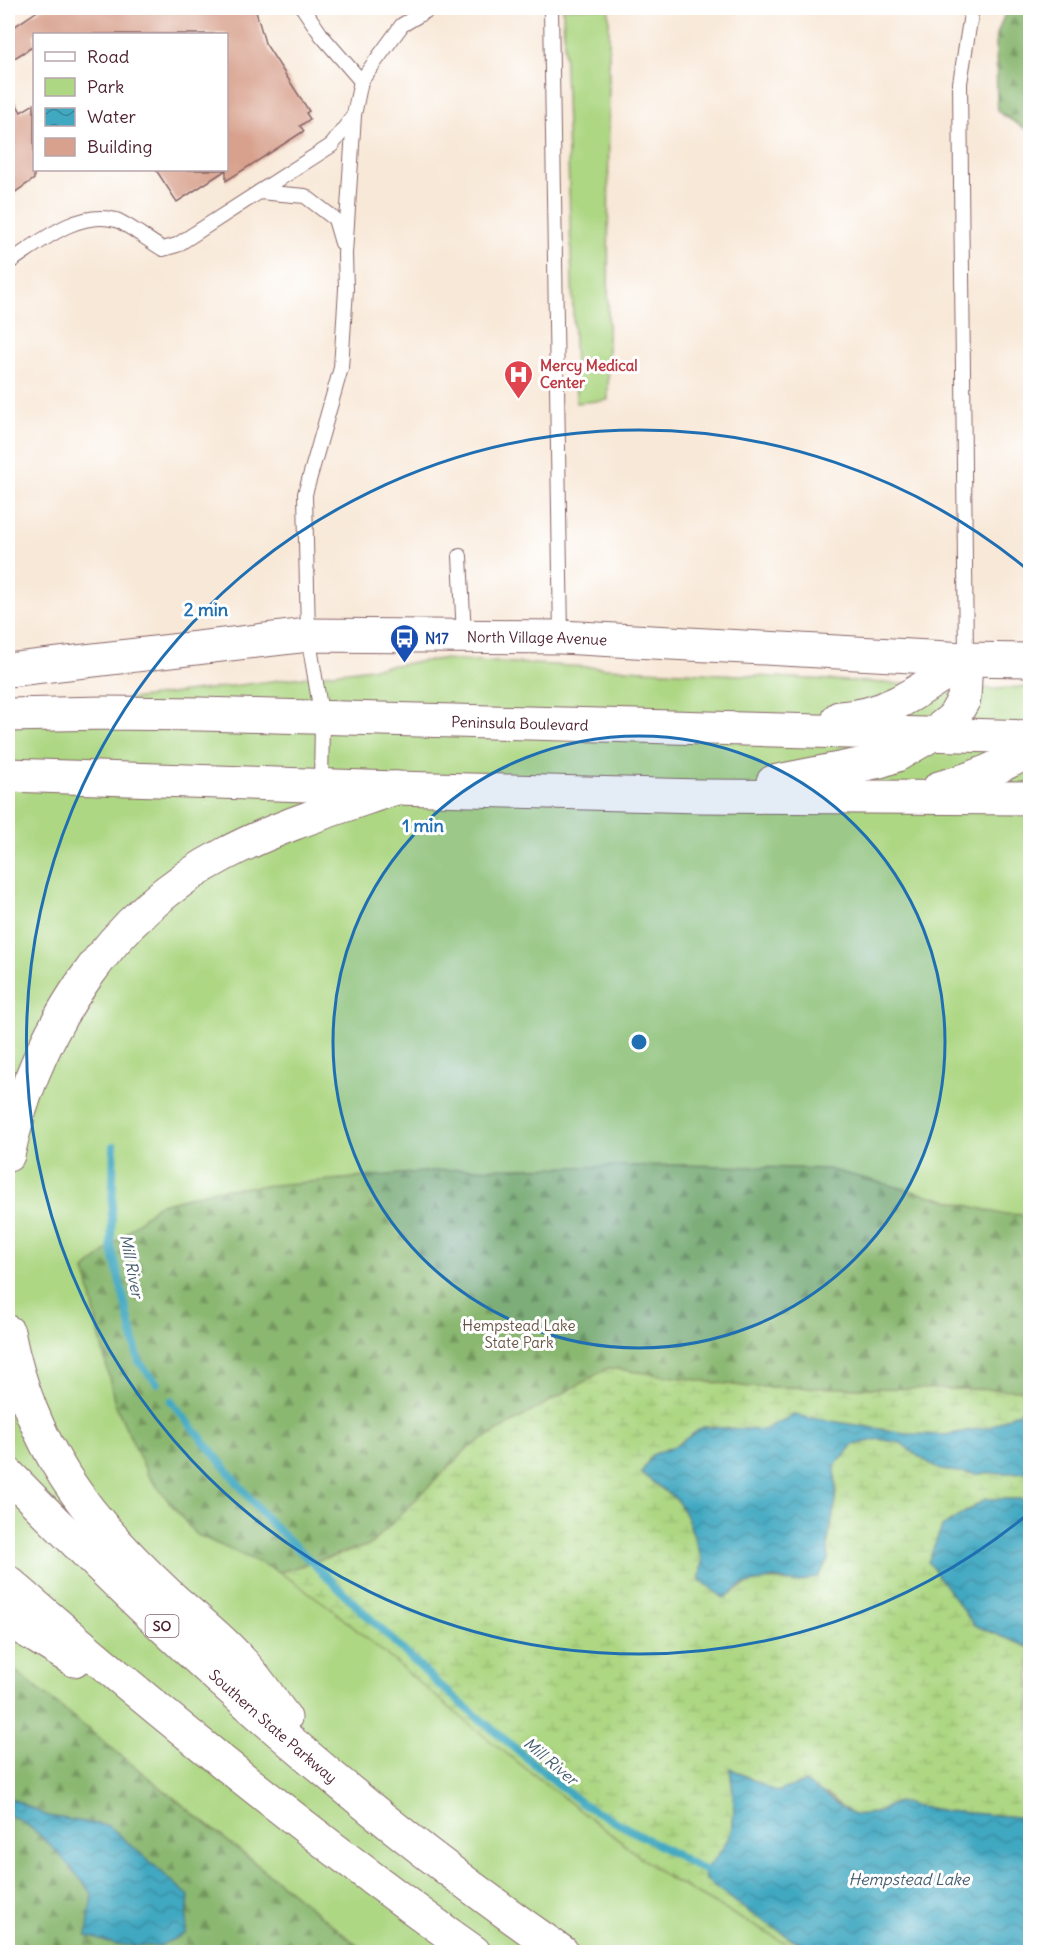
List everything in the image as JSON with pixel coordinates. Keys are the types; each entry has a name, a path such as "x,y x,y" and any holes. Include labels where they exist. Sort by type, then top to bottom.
{"main road":[{"name":"North Village Avenue","path":"8,670 308,635 561,637 966,659 1030,660"},
{"path":"714,729 854,717 877,712 894,706 966,659"},
{"path":"700,796 871,763 897,755 933,734 953,718 964,699 966,659"},
{"name":"Peninsula Boulevard","path":"8,715 117,713 1030,737"},
{"path":"903,798 976,778 1030,750"},
{"path":"8,775 322,799 396,788 700,796 1030,798"},
{"path":"8,1155 23,1095 47,1040 78,987 114,942 150,906 196,871 265,834 322,799"},
{"path":"8,1332 16,1368 32,1412 55,1462 91,1515 132,1559 240,1660 325,1769"},
{"name":"Southern State Parkway","path":"8,1474 117,1584 254,1710 415,1844 562,1953"},
{"path":"8,1582 175,1722 321,1838 474,1953"},
{"path":"8,1617 17,1625 175,1722"}],"lane":[{"path":"303,8 322,36 361,81"},
{"path":"322,799 322,719 308,635 306,494 341,368 346,289 345,254 354,115 361,81 402,25 431,8"},
{"path":"551,8 561,637"},
{"path":"966,659 960,83 972,8"},
{"path":"8,263 64,227 90,219 116,220 163,249 177,245 332,145 354,115"},
{"path":"259,192 305,196 334,219 345,254"},
{"path":"459,556 465,636"}],"green space":[{"path":"563,8 609,8 608,400 576,403"},
{"path":"1007,8 1030,8 1030,132 997,111 996,37"},
{"name":"Hempstead Lake State Park","path":"441,659 997,689 1030,686 1030,1952 8,1952 8,715"},
{"path":"684,1165 828,1169 1001,1214 1030,1215 1030,1390 748,1387 608,1368 468,1448 370,1545 280,1572 195,1534 148,1475 115,1404 85,1270 157,1205 216,1190 457,1169"},
{"path":"608,1368 748,1387 1030,1390 1030,1409 1024,1409 990,1427 945,1435 912,1434 793,1415 764,1430 703,1427 677,1445 652,1455 641,1473 677,1500 688,1520 702,1560 700,1580 724,1598 741,1587 757,1581 774,1580 795,1583 828,1560 828,1541 836,1499 835,1465 853,1445 879,1439 901,1443 941,1470 978,1474 1030,1472 1030,1499 986,1499 942,1527 974,1625 1030,1648 1030,1818 945,1811 897,1802 875,1813 853,1815 827,1795 776,1792 730,1769 734,1799 733,1824 724,1847 704,1870 750,1913 814,1952 801,1952 665,1876 480,1733 328,1606 280,1572 370,1545 468,1448"},
{"path":"8,1665 366,1952 8,1952"}],"water":[{"path":"1024,1409 1030,1409 1030,1472 978,1474 941,1470 901,1443 879,1439 853,1445 835,1465 836,1499 828,1541 828,1560 818,1577 795,1583 775,1578 742,1585 724,1598 700,1580 702,1560 688,1520 677,1500 641,1473 652,1455 677,1445 703,1427 764,1430 793,1415 912,1434 945,1435 990,1427"},
{"path":"986,1499 1030,1499 1030,1648 974,1625 928,1562 942,1527"},
{"name":"Hempstead Lake","path":"730,1768 776,1792 805,1782 853,1815 875,1813 897,1802 945,1811 1030,1818 1030,1952 814,1952 750,1913 705,1879 704,1870 724,1846 733,1824 734,1799"},
{"path":"8,1797 48,1816 109,1826 189,1896 186,1933 160,1946 116,1945 87,1936 92,1893 42,1837 8,1815"}],"building":[{"path":"42,8 255,8 265,43 309,111 306,113 310,119 300,126 304,131 226,181 226,171 228,171 228,33 33,33 33,47 8,62 8,31"},
{"path":"8,89 21,112 33,105 34,179 8,197"},
{"path":"157,171 224,171 177,202"}],"waterway":[{"name":"Mill River","path":"114,1146 111,1245 139,1362 157,1383"},
{"name":"Mill River","path":"171,1401 266,1518 438,1684 581,1803 704,1870 713,1872"}],"place":[{"name":"Mercy Medical Center","path":"519,400"},
{"name":"N17","path":"404,664"}]}
